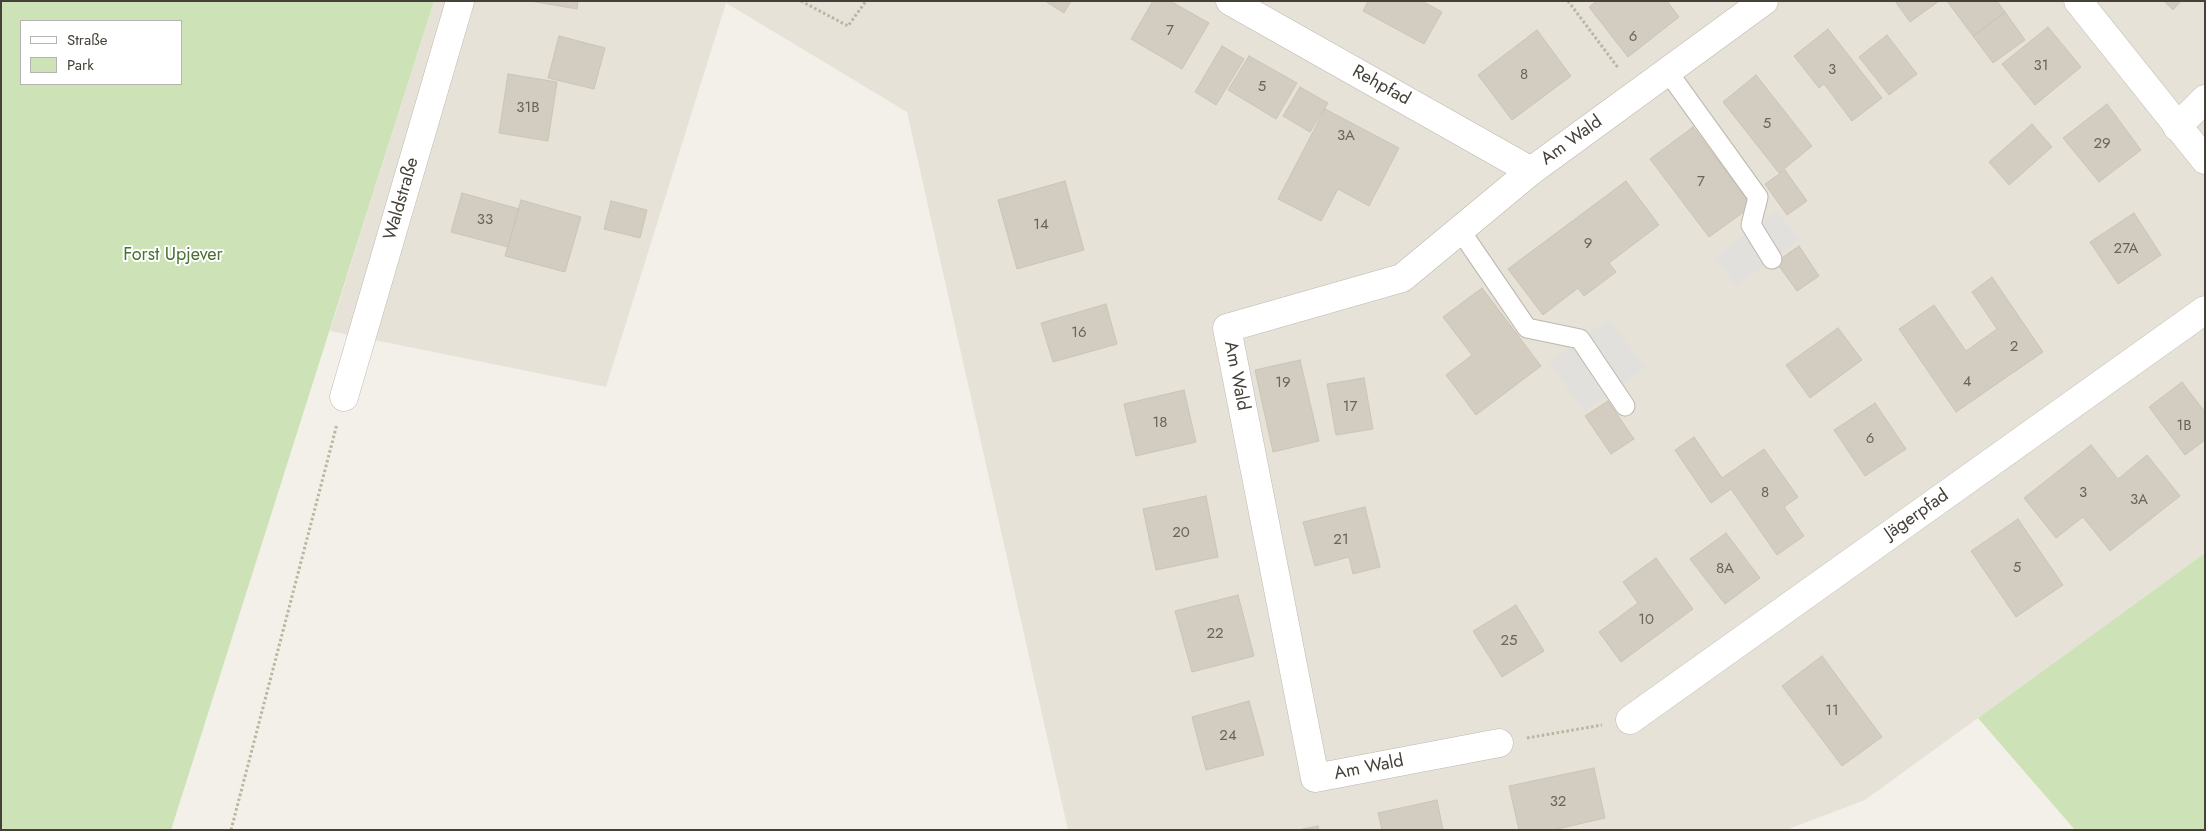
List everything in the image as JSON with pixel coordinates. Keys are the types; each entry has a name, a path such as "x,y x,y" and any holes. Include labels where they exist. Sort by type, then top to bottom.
{"street":[{"name":"Waldstraße","path":"344,397 460,1"},
{"name":"Rehpfad","path":"1230,1 1531,171"},
{"name":"Am Wald","path":"1499,743 1315,778 1227,328 1402,278 1531,171 1764,1"},
{"path":"2078,1 2205,160"},
{"path":"2177,127 2205,99"},
{"name":"Jägerpfad","path":"1630,720 2205,310"}],"lane":[{"path":"1668,72 1758,198 1751,225 1772,259"},
{"path":"1460,230 1527,328 1580,339 1625,406"}],"path":[{"path":"800,1 848,26 866,1"},
{"path":"1568,1 1637,94"},
{"path":"231,830 344,397"},
{"path":"1499,743 1630,720"}],"shaded area":[{"path":"434,1 2205,1 2205,553 1865,800 1786,830 1068,830 907,112 726,3 606,387 330,331"},
{"path":"1777,211 1799,239 1736,286 1715,257"},
{"path":"1609,319 1645,368 1585,411 1549,363"}],"green space":[{"name":"Forst Upjever","path":"1,1 434,1 171,830 1,830"},
{"path":"2205,553 2205,830 2075,830 1978,718"}],"building":[{"path":"530,1 578,1 577,9"},
{"path":"1045,1 1071,1 1064,13"},
{"path":"1153,1 1170,1 1209,23 1182,69 1131,39"},
{"path":"1368,1 1422,1 1442,12 1424,44 1363,11"},
{"path":"1597,1 1667,1 1679,17 1628,57 1589,7"},
{"path":"1895,1 1939,1 1910,22"},
{"path":"1947,1 1997,1 2005,12 1973,36"},
{"path":"2164,1 2181,1 2173,10"},
{"path":"2005,12 2025,40 1993,63 1973,36"},
{"path":"2048,27 2081,67 2035,105 2002,64"},
{"path":"1828,29 1882,98 1852,121 1824,84 1819,88 1794,56"},
{"path":"1537,30 1571,76 1512,120 1478,75"},
{"path":"1887,35 1917,74 1889,95 1859,57"},
{"path":"559,36 605,48 594,89 548,78"},
{"path":"1222,46 1244,59 1216,105 1195,92"},
{"path":"1249,56 1297,83 1276,119 1228,90"},
{"path":"508,74 557,82 548,141 499,133"},
{"path":"1756,75 1812,146 1779,173 1723,102"},
{"path":"1300,87 1328,103 1310,132 1283,116"},
{"path":"2107,104 2141,150 2099,182 2063,138"},
{"path":"1325,109 1399,148 1369,206 1338,189 1321,221 1278,199"},
{"path":"2032,124 2052,147 2009,185 1989,162"},
{"path":"1693,127 1752,206 1709,237 1650,159"},
{"path":"1785,170 1807,201 1787,215 1765,184"},
{"path":"1065,181 1084,250 1017,269 998,200"},
{"path":"1626,181 1659,225 1609,263 1616,272 1584,296 1578,288 1543,315 1508,269"},
{"path":"462,193 519,209 508,247 451,232"},
{"path":"521,200 581,217 565,272 505,256"},
{"path":"611,201 647,210 640,238 604,229"},
{"path":"2134,213 2161,255 2118,284 2090,242"},
{"path":"1799,246 1819,276 1797,291 1776,262"},
{"path":"1992,277 2043,352 1956,412 1899,329 1934,305 1966,351 1997,329 1972,292"},
{"path":"1482,288 1541,366 1476,415 1446,375 1472,355 1443,317"},
{"path":"1106,304 1117,344 1053,362 1041,323"},
{"path":"1838,328 1862,360 1810,398 1786,365"},
{"path":"1300,360 1319,441 1273,452 1255,370"},
{"path":"1364,378 1373,429 1336,435 1327,384"},
{"path":"2182,382 2205,412 2205,440 2185,455 2149,407"},
{"path":"1184,390 1196,442 1136,456 1124,404"},
{"path":"1608,401 1634,439 1611,454 1585,416"},
{"path":"1875,403 1906,449 1865,476 1834,430"},
{"path":"1694,437 1722,478 1764,449 1798,497 1784,507 1804,536 1777,555 1731,489 1711,503 1675,450"},
{"path":"2091,445 2118,479 2147,455 2180,496 2110,551 2083,517 2056,538 2024,498"},
{"path":"1206,496 1218,557 1156,570 1143,509"},
{"path":"1365,507 1380,567 1353,574 1349,557 1315,566 1303,522"},
{"path":"2018,519 2063,585 2016,617 1971,551"},
{"path":"1726,533 1760,578 1725,604 1690,559"},
{"path":"1656,558 1693,609 1621,662 1599,632 1638,603 1623,582"},
{"path":"1238,595 1254,656 1192,672 1175,611"},
{"path":"1516,605 1544,651 1502,677 1473,631"},
{"path":"1822,656 1882,737 1842,766 1782,686"},
{"path":"1249,701 1264,755 1206,770 1192,717"},
{"path":"1594,768 1605,818 1553,830 1519,830 1509,786"},
{"path":"1437,800 1443,830 1382,830 1378,813"},
{"path":"1318,826 1319,830 1298,830"}]}
